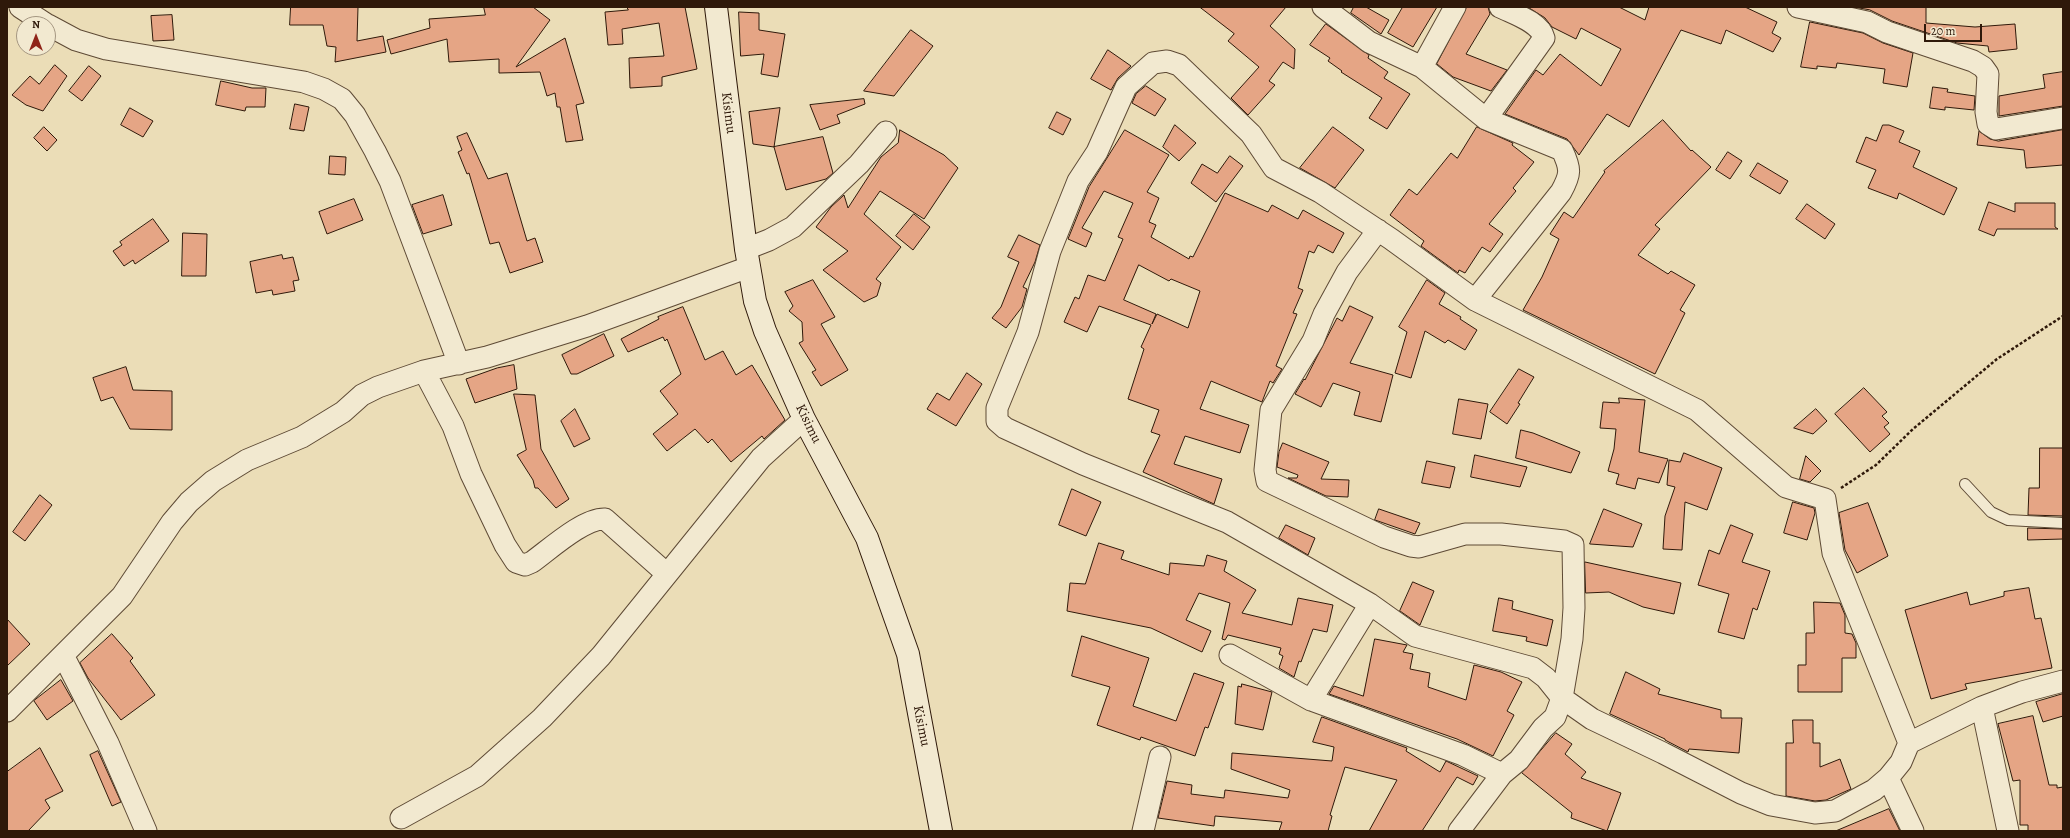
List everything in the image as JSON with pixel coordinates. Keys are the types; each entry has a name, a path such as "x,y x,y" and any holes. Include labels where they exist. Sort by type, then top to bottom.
{"street":[{"path":"20,7 34,16"},
{"name":"Kisimu","path":"716,7 747,258 756,301 766,331 804,419 867,538 908,654 941,831"},
{"path":"1323,7 1369,42 1422,67 1486,119 1562,150 1568,163 1569,177 1561,192 1475,300"},
{"path":"1422,67 1455,7"},
{"path":"1486,119 1544,38 1542,31 1537,26 1500,7"},
{"path":"1798,7 1867,22 1887,32 1973,61 1983,67 1988,74 1986,112 1988,124 1996,129 2063,118"},
{"path":"56,30 76,40 106,49 304,82 324,89 342,98 355,115 390,181 458,364"},
{"path":"1909,743 1833,554 1824,499 1786,487 1697,410 1475,300 1378,230 1320,192 1274,168 1251,134 1179,65 1167,60 1153,63 1126,87 1097,152 1078,181 1050,252 1028,332 997,408 997,421 1005,428 1083,464 1227,522 1370,604 1415,636 1533,668 1546,678 1562,698 1592,719 1664,753 1741,793 1771,805 1814,813 1835,811 1861,798 1888,778 1901,762 1909,743 1982,707 2022,692 2063,681"},
{"path":"7,711 122,596 172,522 188,502 213,481 247,460 302,437 343,412 362,395 378,386 587,326 747,258 769,240 793,227 859,164 886,132"},
{"path":"1378,230 1347,272 1324,314 1313,341 1271,410 1265,470 1267,481 1384,537 1410,546 1419,547 1465,534 1502,534 1564,541 1573,545 1574,608 1572,639 1562,698 1554,717 1543,728 1518,760 1502,774 1458,831"},
{"path":"424,372 453,426 471,474 505,545 516,562 525,565 532,562 583,526 597,519 605,519 667,574"},
{"path":"402,824 478,776 542,718 601,656 761,458 804,419"},
{"path":"1311,700 1370,604"},
{"path":"62,655 108,743 146,831"},
{"path":"1230,655 1311,700 1463,755 1502,774"},
{"path":"1982,707 2008,831"},
{"path":"1143,831 1160,757"},
{"path":"1888,778 1913,831"}],"lane":[{"path":"1965,484 1991,512 2008,520 2063,523"}],"path":[{"path":"1824,499 1876,465 1913,429 1997,359 2063,316"}],"building":[{"path":"291,7 358,7 357,41 383,36 386,52 335,62 336,47 327,46 323,25 290,25"},
{"path":"484,7 533,7 550,20 516,67 565,38 584,103 576,105 583,140 566,142 560,107 557,107 555,93 547,96 540,72 499,73 499,59 449,62 447,39 391,54 387,40 430,28 429,19 485,15"},
{"path":"627,7 685,7 697,69 662,77 662,86 630,88 629,58 664,56 659,23 622,29 623,44 608,45 605,12 628,10"},
{"path":"1200,7 1286,7 1270,26 1295,49 1294,69 1283,62 1269,81 1275,85 1248,115 1231,98 1259,67 1228,41 1234,34"},
{"path":"1354,7 1366,7 1389,20 1381,34 1351,13"},
{"path":"1403,7 1437,7 1413,47 1388,33"},
{"path":"1467,7 1488,7 1490,14 1466,54 1507,70 1491,91 1453,77 1437,64"},
{"path":"1528,7 1619,7 1645,20 1649,7 1745,7 1777,22 1772,33 1781,38 1773,52 1726,30 1721,44 1681,30 1629,127 1607,114 1579,155 1567,139 1505,114 1536,70 1543,75 1560,54 1601,86 1621,49 1581,28 1576,39 1552,27 1545,18"},
{"path":"1854,7 1926,7 1926,23 1975,27 2015,24 2017,49 1989,52 1988,46 1957,43 1892,21 1870,10"},
{"path":"739,12 759,13 759,30 785,34 778,77 761,74 764,54 741,56"},
{"path":"172,15 174,40 153,41 151,16"},
{"path":"1810,22 1863,33 1883,43 1913,53 1907,87 1883,83 1885,69 1837,63 1836,68 1817,66 1817,69 1801,67"},
{"path":"1326,24 1369,55 1368,58 1388,72 1384,78 1410,94 1387,129 1369,118 1382,98 1341,72 1342,71 1328,61 1330,58 1310,45"},
{"path":"911,30 933,46 894,96 864,91"},
{"path":"1108,50 1131,66 1118,78 1111,90 1091,79"},
{"path":"55,65 67,76 43,111 26,105 12,95 30,76 39,84"},
{"path":"89,66 101,76 82,101 69,91"},
{"path":"2063,72 2063,106 1999,116 1999,96 2045,88 2043,75"},
{"path":"221,81 252,88 266,88 265,107 246,107 245,111 216,105"},
{"path":"1146,86 1166,99 1155,116 1132,103 1136,94"},
{"path":"1933,87 1948,89 1947,92 1975,96 1974,110 1945,107 1945,110 1930,108"},
{"path":"864,99 865,104 837,115 840,123 820,130 810,105"},
{"path":"295,104 309,107 304,131 290,129"},
{"path":"130,108 153,121 143,137 121,125"},
{"path":"780,108 774,147 753,144 749,112"},
{"path":"1057,112 1071,119 1063,135 1049,128"},
{"path":"1663,120 1691,151 1692,150 1711,167 1655,225 1660,229 1638,255 1668,274 1671,271 1695,285 1680,310 1685,313 1655,374 1523,310 1542,277 1559,239 1550,234 1564,212 1573,218 1605,172 1604,171"},
{"path":"1175,125 1196,143 1179,161 1163,147"},
{"path":"1883,125 1889,125 1904,131 1899,142 1920,151 1913,167 1957,188 1944,215 1899,193 1897,199 1868,188 1876,170 1856,162 1866,137 1876,141"},
{"path":"44,127 57,140 47,151 34,138"},
{"path":"1333,127 1364,150 1335,188 1300,168"},
{"path":"1477,127 1513,143 1512,145 1534,162 1513,188 1516,191 1489,224 1503,234 1490,252 1482,247 1465,273 1459,270 1458,273 1421,246 1424,241 1390,215 1409,189 1417,195 1451,153 1457,158"},
{"path":"900,130 944,155 958,168 924,219 880,191 864,214 901,247 876,279 881,283 877,296 864,302 823,270 848,251 816,227 831,207 844,195 848,208 881,157 898,143"},
{"path":"1125,130 1169,155 1147,192 1159,198 1149,222 1156,225 1151,237 1189,259 1190,256 1193,257 1225,193 1268,212 1272,205 1298,219 1303,210 1344,233 1333,253 1318,245 1314,253 1309,251 1298,288 1303,290 1293,313 1297,314 1276,366 1282,369 1273,383 1270,381 1262,402 1211,381 1200,409 1249,425 1240,453 1185,436 1174,464 1222,479 1214,504 1143,472 1160,435 1151,432 1159,410 1128,399 1144,349 1141,347 1151,325 1099,306 1087,332 1064,322 1075,297 1079,299 1088,275 1105,281 1123,239 1118,237 1133,203 1104,191 1082,228 1092,233 1086,247 1068,239 1089,187","holes":["1139,265 1169,281 1171,279 1200,291 1188,328 1157,314 1152,324 1156,314 1124,300"]},
{"path":"2063,130 2063,165 2026,168 2024,150 1977,145 1979,131 1990,139 1998,141"},
{"path":"467,133 488,179 507,173 527,241 535,238 543,262 510,273 499,242 490,244 469,173 467,174 458,152 462,150 457,137"},
{"path":"823,137 833,173 826,179 786,190 774,147"},
{"path":"1728,152 1742,161 1730,179 1716,170"},
{"path":"330,156 346,157 345,175 329,174"},
{"path":"1230,156 1243,166 1216,202 1191,183 1202,164 1217,173"},
{"path":"1758,163 1788,181 1780,194 1750,176"},
{"path":"443,195 452,225 423,234 412,205"},
{"path":"354,199 363,220 327,234 319,212"},
{"path":"1989,202 2015,212 2015,203 2055,203 2055,227 2058,229 1997,229 1994,236 1979,230"},
{"path":"1807,204 1835,224 1825,239 1796,219"},
{"path":"914,214 930,227 913,250 896,236"},
{"path":"153,219 169,241 135,264 133,260 124,266 113,251 122,245 120,242"},
{"path":"183,233 207,234 206,276 182,276"},
{"path":"1019,235 1040,245 1035,262 1023,287 1027,289 1022,307 1006,328 992,318 1001,307 1019,262 1008,257"},
{"path":"282,255 283,259 293,257 299,280 293,281 295,291 273,295 272,290 256,293 250,262"},
{"path":"813,280 835,317 821,324 848,370 821,386 812,372 816,370 799,343 803,341 802,322 789,311 793,306 785,292"},
{"path":"1427,280 1445,293 1439,304 1461,317 1460,319 1477,330 1465,350 1448,340 1445,343 1425,331 1411,378 1395,373 1407,332 1399,327"},
{"path":"1350,306 1373,317 1350,363 1393,375 1381,422 1354,415 1360,392 1333,383 1321,407 1295,394 1304,379 1305,380 1337,318 1342,321"},
{"path":"683,307 705,360 723,351 736,375 752,365 785,420 764,439 762,436 731,462 712,439 708,443 695,429 667,451 653,434 678,414 660,391 681,374 667,339 665,341 663,337 628,352 621,339 659,319 658,317"},
{"path":"604,334 614,356 577,374 571,374 562,355"},
{"path":"514,365 517,389 475,403 466,379 497,368"},
{"path":"126,367 133,390 172,391 172,430 130,429 113,397 101,401 93,378"},
{"path":"1519,369 1534,377 1518,403 1520,404 1507,424 1490,412"},
{"path":"967,373 982,384 956,426 927,409 937,393 949,400"},
{"path":"1864,388 1887,412 1882,416 1889,423 1884,427 1890,434 1870,452 1835,414"},
{"path":"514,394 535,395 541,449 569,499 556,508 538,488 535,488 533,480 517,455 526,450"},
{"path":"1619,398 1645,400 1639,452 1668,459 1659,483 1638,478 1635,489 1616,484 1619,474 1608,471 1614,449 1616,429 1600,428 1603,402 1619,403"},
{"path":"1459,399 1488,404 1481,439 1453,434"},
{"path":"575,409 590,439 574,447 561,421"},
{"path":"1816,409 1827,421 1813,434 1794,428"},
{"path":"1521,430 1533,433 1580,452 1571,473 1516,458"},
{"path":"1283,443 1329,462 1321,479 1349,480 1348,497 1326,496 1288,478 1297,478 1298,475 1277,467 1279,452"},
{"path":"2040,448 2063,448 2063,516 2028,515 2029,488 2039,488"},
{"path":"1684,453 1722,468 1707,510 1685,502 1682,550 1663,549 1665,516 1675,487 1667,485 1669,460 1680,462"},
{"path":"1475,455 1527,467 1520,487 1471,477"},
{"path":"1806,456 1821,471 1810,482 1800,479"},
{"path":"1427,461 1455,467 1450,488 1422,483"},
{"path":"1072,489 1101,502 1086,536 1059,525"},
{"path":"40,495 52,505 25,541 13,532"},
{"path":"1793,502 1814,508 1815,513 1807,540 1784,533"},
{"path":"1868,503 1888,556 1857,573 1845,550 1839,513"},
{"path":"1379,509 1420,523 1415,534 1375,520"},
{"path":"1604,509 1642,524 1633,547 1590,544"},
{"path":"1286,525 1315,538 1308,555 1279,538"},
{"path":"1731,525 1753,534 1742,562 1770,571 1757,610 1753,608 1744,639 1718,632 1729,594 1698,585 1709,550 1719,554"},
{"path":"2028,528 2063,529 2063,539 2028,540"},
{"path":"1099,543 1124,551 1121,559 1169,575 1170,563 1204,566 1207,555 1227,561 1224,571 1256,590 1242,613 1292,625 1298,598 1333,605 1327,632 1313,629 1301,662 1299,661 1294,677 1279,668 1283,656 1279,654 1281,648 1228,635 1225,640 1222,639 1230,603 1199,593 1186,620 1211,631 1202,652 1151,628 1067,611 1070,583 1085,584"},
{"path":"1585,562 1681,583 1674,614 1643,607 1609,592 1586,593"},
{"path":"1413,582 1434,591 1420,625 1400,611"},
{"path":"2029,588 2035,619 2041,618 2052,668 1965,684 1967,689 1931,699 1905,610 1967,592 1970,605 2004,596 2004,592"},
{"path":"1499,598 1513,601 1512,609 1553,620 1547,646 1526,641 1527,637 1493,631"},
{"path":"1814,602 1840,603 1845,615 1845,633 1852,634 1856,643 1856,658 1842,658 1842,692 1798,692 1798,665 1806,665 1806,633 1814,633"},
{"path":"7,619 30,644 7,666"},
{"path":"112,634 133,658 130,661 155,695 121,720 88,678 80,663"},
{"path":"1082,636 1149,658 1133,706 1176,721 1194,673 1224,683 1208,728 1205,727 1195,756 1141,737 1140,740 1097,725 1110,687 1072,676"},
{"path":"1375,639 1407,645 1403,652 1413,654 1410,669 1430,673 1428,687 1466,700 1474,665 1501,672 1522,682 1507,711 1514,715 1493,756 1457,739 1329,694 1334,686 1363,696"},
{"path":"1626,672 1660,689 1658,694 1721,710 1721,718 1742,718 1739,753 1689,749 1688,752 1665,739 1610,714"},
{"path":"61,680 73,701 47,720 34,701"},
{"path":"1242,684 1272,692 1263,730 1235,724 1238,686 1241,687"},
{"path":"2063,694 2063,716 2043,722 2036,702"},
{"path":"2033,716 2049,785 2057,785 2057,788 2063,787 2063,831 2028,831 2028,825 2020,825 2020,780 2013,781 1998,724"},
{"path":"1322,717 1407,748 1406,751 1440,772 1446,761 1478,776 1473,785 1457,777 1422,831 1369,831 1397,780 1345,767 1330,815 1332,816 1328,831 1279,831 1282,822 1215,816 1214,826 1158,818 1167,781 1192,785 1191,794 1224,798 1225,790 1288,798 1290,790 1231,769 1232,753 1332,761 1334,747 1313,742"},
{"path":"1793,720 1813,720 1813,743 1820,743 1820,767 1840,759 1851,789 1826,800 1815,801 1786,796 1786,743 1793,743"},
{"path":"1556,733 1572,744 1565,754 1586,772 1581,778 1621,793 1607,831 1571,818 1572,813 1522,773"},
{"path":"40,748 63,791 45,800 50,808 28,831 7,831 7,772"},
{"path":"98,751 121,802 112,806 90,755"},
{"path":"1889,809 1900,831 1836,831"}]}
